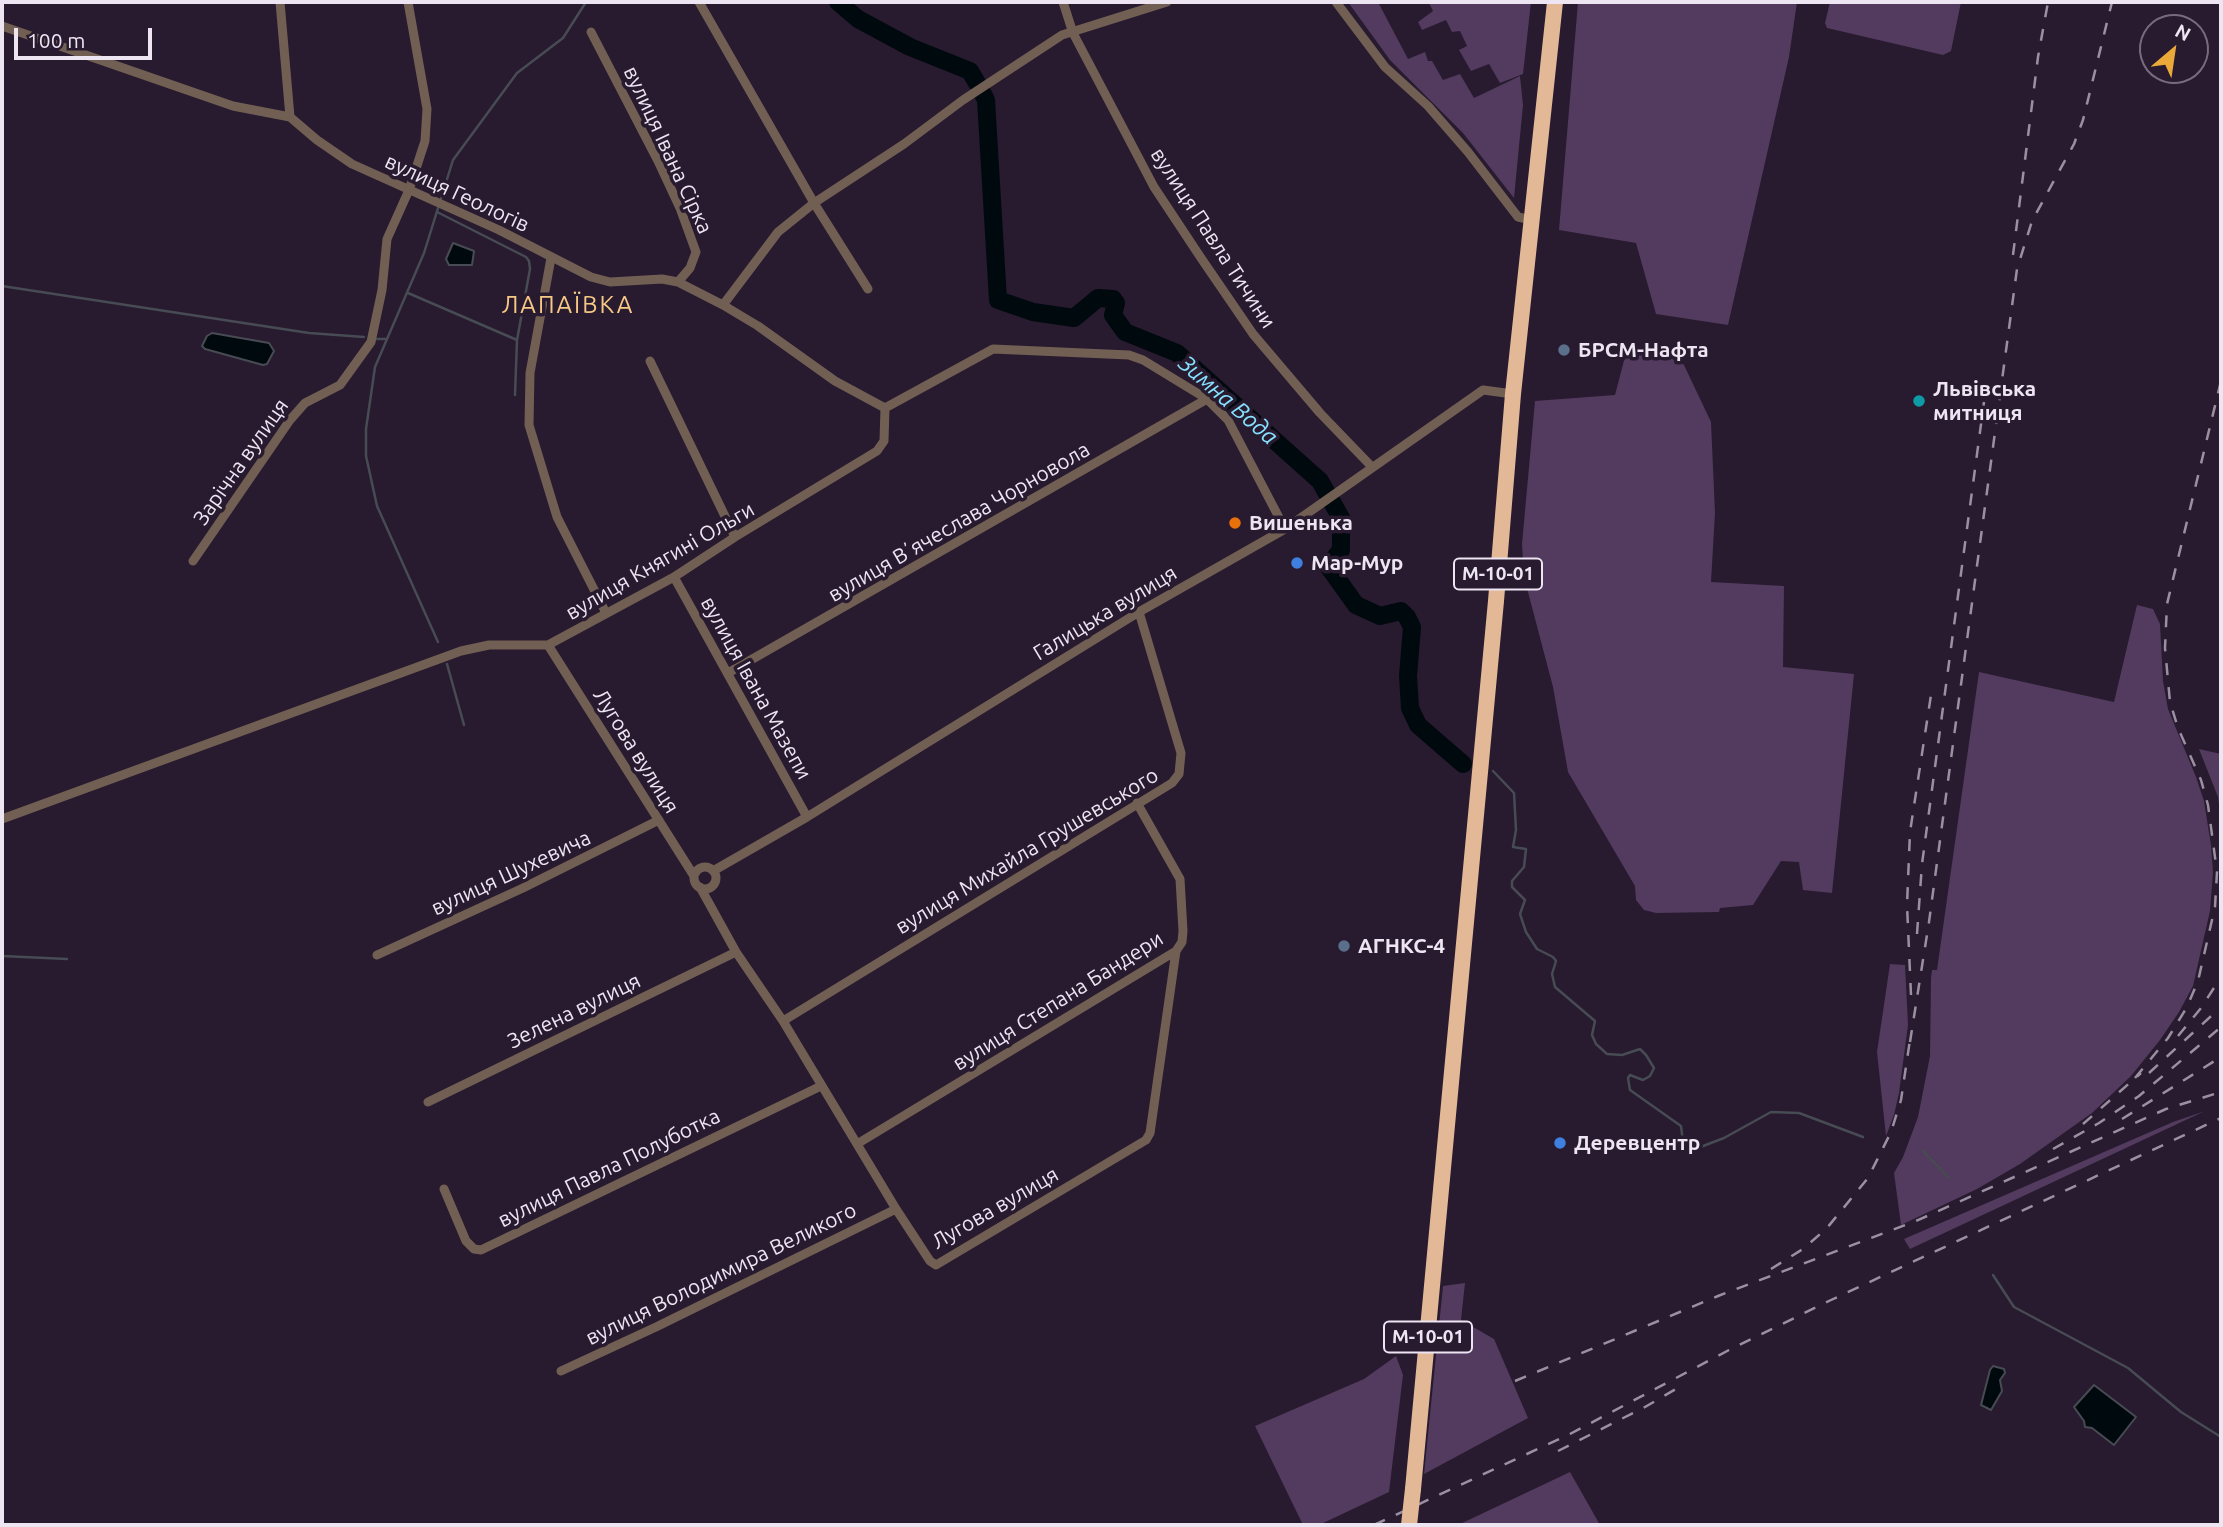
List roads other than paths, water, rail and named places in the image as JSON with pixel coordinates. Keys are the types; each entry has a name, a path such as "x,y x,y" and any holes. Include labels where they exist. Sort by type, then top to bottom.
{"highway":[{"name":"М-10-01","path":"1409,1525 1513,394 1555,2"}],"street":[{"path":"280,2 290,117"},
{"name":"Зарічна вулиця","path":"193,561 290,420 305,403 340,385 365,353 376,328 387,239 409,190 425,141 427,109 408,2"},
{"path":"699,2 814,203 868,289"},
{"name":"вулиця Павла Тичини","path":"1063,2 1073,33 1154,187 1236,311 1320,413 1372,467"},
{"path":"723,305 778,232 814,203 904,144 991,81 1062,35 1167,2"},
{"path":"1336,2 1385,67 1428,106 1518,217 1532,220"},
{"name":"вулиця Геологів","path":"2,26 233,106 290,117 352,164 499,230 591,277 610,282 662,279 678,282 723,305 776,338 835,381 885,408"},
{"name":"вулиця Івана Сірка","path":"591,32 659,163 680,208 696,252 690,268 678,282"},
{"path":"551,258 530,373 529,425 557,517 606,613"},
{"path":"885,408 993,349 1129,355 1143,360 1207,399 1228,420 1285,529"},
{"path":"650,361 735,537"},
{"name":"Галицька вулиця","path":"713,871 807,817 1139,612 1285,529 1483,390 1513,394"},
{"name":"вулиця Вʼячеслава Чорновола","path":"728,673 1207,399"},
{"name":"вулиця Княгині Ольги","path":"2,819 144,765 477,646 548,645 674,577 877,451 884,441 885,408"},
{"name":"вулиця Івана Мазепи","path":"674,577 807,817"},
{"name":"вулиця Михайла Грушевського","path":"783,1021 1172,783 1178,774 1181,753 1139,612"},
{"name":"Лугова вулиця","path":"548,645 694,876"},
{"name":"вулиця Степана Бандери","path":"857,1144 1176,951 1182,942 1183,931 1180,879 1137,803"},
{"name":"вулиця Шухевича","path":"377,955 523,888 659,820"},
{"path":"702,867 713,871 716,878 712,886 700,887 694,876 702,867"},
{"name":"Лугова вулиця","path":"700,887 736,952 783,1021 896,1209 930,1261 936,1265 1146,1140 1150,1133 1176,951"},
{"name":"Зелена вулиця","path":"428,1102 736,952"},
{"name":"вулиця Павла Полуботка","path":"444,1189 466,1241 474,1249 481,1250 821,1086"},
{"name":"вулиця Володимира Великого","path":"561,1371 896,1209"}],"waterway":[{"path":"438,642 377,506 366,456 366,429 375,367 424,253 453,160 517,73 563,38 586,2"},
{"name":"Зимна Вода","path":"838,2 858,19 910,47 970,71 977,83"},
{"name":"Зимна Вода","path":"983,94 986,100 998,300 1033,312 1074,318 1098,298 1113,299 1116,303 1113,315 1125,332 1177,353 1320,481 1341,518 1341,550 1328,566 1356,605 1380,616 1401,611 1407,617 1412,627 1408,676 1410,708 1418,725 1463,764"},
{"path":"437,212 526,257 529,261 530,269 517,340 515,395"},
{"path":"2,286 309,333 364,337"},
{"path":"408,293 517,340"},
{"path":"377,339 387,339"},
{"path":"447,664 464,725"},
{"path":"1493,771 1514,793 1516,830 1513,847 1526,849 1524,867 1512,881 1512,887 1525,900 1520,914 1526,932 1537,949 1556,961 1552,974 1555,987 1595,1021 1592,1035 1596,1044 1607,1054 1622,1055 1640,1049 1646,1055 1654,1068 1650,1076 1643,1080 1630,1075 1630,1090 1681,1126 1683,1142 1690,1151 1724,1138 1771,1112 1799,1113 1863,1137"},
{"path":"2,956 67,959"},
{"path":"1923,1151 1948,1177"},
{"path":"1993,1275 2014,1307 2128,1368 2181,1412 2221,1437"}],"railway":[{"path":"2013,255 2038,57 2048,2"},
{"path":"1910,1042 1929,922 2017,269 2032,221 2074,144 2083,120 2112,2"},
{"path":"2135,1078 2168,1038 2187,1007 2198,981 2215,907 2217,872 2208,805 2170,702 2165,648 2167,604 2221,381"},
{"path":"1917,934 1922,864 1984,402"},
{"path":"1911,995 1907,905 1910,832 1931,695"},
{"path":"2178,1036 2221,977"},
{"path":"2149,1073 2221,1007"},
{"path":"2053,1149 2139,1096 2221,1027"},
{"path":"1771,1269 1803,1249 1827,1228 1868,1178 1891,1132 1901,1100 1911,1033"},
{"path":"2122,1119 2221,1057"},
{"path":"2083,1124 2141,1073"},
{"path":"1515,1381 1718,1296 1916,1221 2166,1109 2221,1092"},
{"path":"1374,1525 1570,1434 1729,1350 1831,1300 2221,1118"},
{"path":"1558,1451 1676,1389"}],"place":[{"name":"БРСМ-Нафта","path":"1564,350"},
{"name":"Львівська митниця","path":"1919,401"},
{"name":"Вишенька","path":"1235,523"},
{"name":"Мар-Мур","path":"1297,563"},
{"name":"АГНКС-4","path":"1344,946"},
{"name":"Деревцентр","path":"1560,1143"}],"district":[{"name":"ЛАПАЇВКА","path":"568,305"}]}
